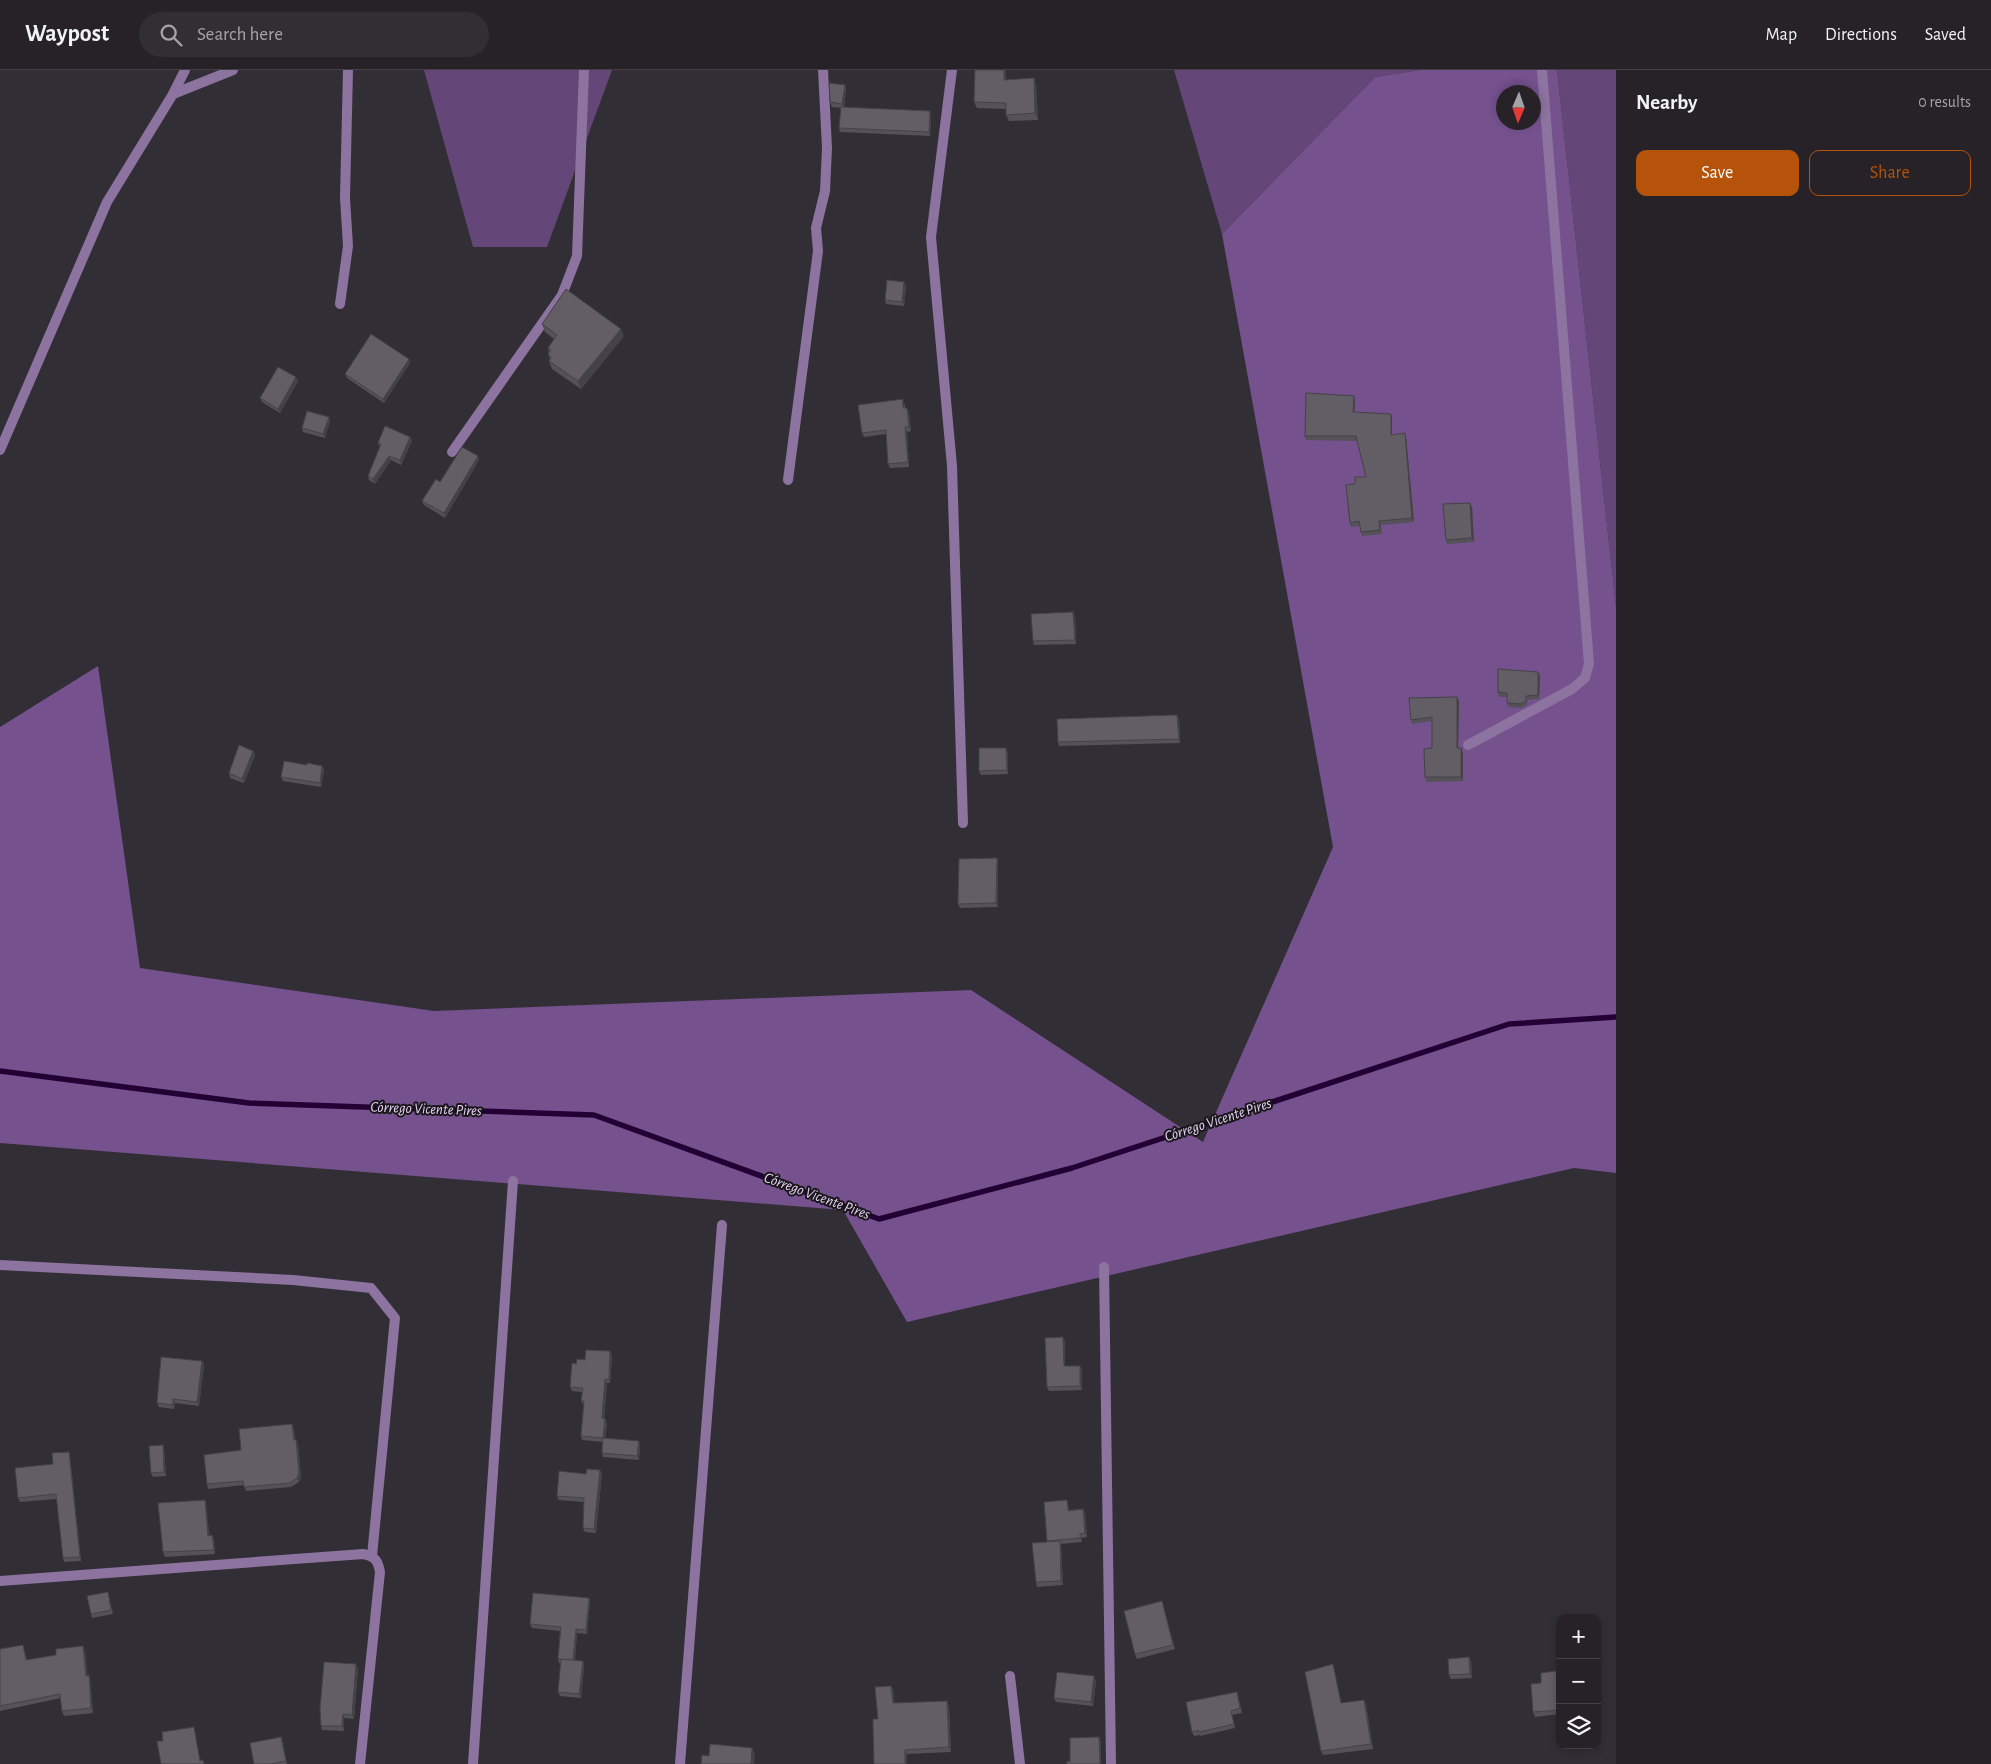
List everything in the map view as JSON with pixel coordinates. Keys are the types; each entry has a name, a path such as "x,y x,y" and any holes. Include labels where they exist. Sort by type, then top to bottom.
{"street":[{"path":"0,450 107,202 173,94 185,70"},
{"path":"173,94 233,70"},
{"path":"340,304 348,246 345,198 348,70"},
{"path":"452,452 562,295 577,256 584,70"},
{"path":"788,480 818,251 816,228 825,191 827,148 822,70"},
{"path":"952,70 931,237 952,466 963,823"},
{"path":"1468,745 1572,689 1585,678 1589,664 1542,70"},
{"path":"473,1764 512,1181"},
{"path":"680,1764 722,1225"},
{"path":"0,1265 293,1280 371,1288 396,1318 372,1556"},
{"path":"1104,1267 1111,1764"},
{"path":"0,1581 362,1554 372,1556 379,1563 380,1572 360,1764"},
{"path":"1010,1676 1020,1764"}],"shaded area":[{"path":"424,70 612,70 547,247 473,247"},
{"path":"1174,70 1420,70 1375,77 1222,234"},
{"path":"1420,70 1557,70 1616,607 1616,1173 1574,1168 907,1322 843,1210 0,1143 0,727 98,666 140,968 434,1011 971,990 1203,1142 1333,847 1222,234 1375,77"},
{"path":"1557,70 1616,70 1616,607"}],"building":[{"path":"975,70 1004,70 1004,80 1034,78 1035,113 1006,115 1006,103 974,102"},
{"path":"829,83 845,85 842,104 830,102"},
{"path":"841,107 930,111 929,132 839,128"},
{"path":"887,280 904,282 902,302 885,300"},
{"path":"566,289 621,329 578,381 549,361 551,358 548,354 551,350 548,348 557,335 542,324"},
{"path":"371,334 409,359 383,399 345,374"},
{"path":"278,367 296,377 278,409 260,398"},
{"path":"1306,393 1354,396 1353,412 1391,414 1391,435 1405,433 1412,518 1379,521 1380,530 1361,532 1359,521 1350,523 1346,485 1355,484 1355,477 1366,477 1356,436 1305,436"},
{"path":"903,399 903,408 907,408 909,427 905,427 908,462 888,464 886,430 862,433 858,405"},
{"path":"307,411 329,417 323,434 302,428"},
{"path":"385,426 410,437 400,460 389,456 373,479 368,476 381,444 378,443"},
{"path":"462,447 478,456 444,513 422,501 436,479 440,482"},
{"path":"1470,503 1472,538 1446,540 1443,504"},
{"path":"1073,612 1075,640 1033,641 1031,614"},
{"path":"1498,669 1538,672 1538,695 1526,696 1526,701 1521,704 1507,703 1507,693 1498,692"},
{"path":"1457,697 1457,748 1461,748 1461,777 1425,777 1424,749 1432,748 1432,717 1411,720 1409,698"},
{"path":"1177,715 1179,739 1058,742 1057,719"},
{"path":"239,745 253,751 242,779 229,773"},
{"path":"979,748 1006,748 1007,770 979,771"},
{"path":"284,761 322,766 320,783 281,777"},
{"path":"997,858 996,903 958,904 959,859"},
{"path":"1063,1337 1064,1366 1080,1366 1080,1386 1047,1387 1045,1338"},
{"path":"586,1350 610,1351 609,1379 605,1379 602,1418 605,1419 603,1438 581,1436 584,1401 581,1401 583,1388 570,1387 572,1363 576,1364 577,1359 585,1360"},
{"path":"161,1357 202,1361 197,1402 173,1399 173,1405 157,1403"},
{"path":"292,1424 294,1440 296,1439 299,1473 297,1478 290,1483 244,1487 243,1481 207,1484 204,1455 241,1450 239,1429"},
{"path":"603,1438 639,1441 637,1456 602,1453"},
{"path":"163,1445 164,1472 151,1473 149,1446"},
{"path":"69,1452 80,1557 63,1558 56,1494 18,1498 15,1468 53,1464 52,1453"},
{"path":"587,1469 600,1470 594,1529 583,1528 584,1498 557,1496 559,1471 586,1474"},
{"path":"205,1500 208,1536 212,1535 214,1550 163,1552 158,1503"},
{"path":"1067,1500 1068,1511 1083,1509 1085,1533 1080,1534 1080,1538 1047,1541 1044,1502"},
{"path":"1060,1541 1061,1581 1036,1582 1032,1543"},
{"path":"108,1592 111,1610 91,1614 87,1596"},
{"path":"533,1593 589,1598 586,1630 576,1629 573,1660 558,1659 561,1627 530,1624"},
{"path":"1162,1601 1173,1645 1135,1654 1124,1611"},
{"path":"23,1645 26,1660 56,1655 56,1649 83,1646 86,1676 89,1675 91,1708 62,1711 60,1694 0,1706 0,1649"},
{"path":"1469,1657 1470,1674 1449,1675 1448,1659"},
{"path":"561,1659 583,1661 579,1694 558,1692"},
{"path":"324,1662 356,1664 352,1715 343,1714 342,1726 321,1726 320,1709"},
{"path":"1333,1664 1341,1703 1364,1700 1371,1744 1321,1751 1305,1672"},
{"path":"1556,1671 1556,1710 1533,1712 1531,1684 1541,1683 1541,1673"},
{"path":"1057,1672 1094,1676 1091,1702 1054,1698"},
{"path":"891,1686 893,1703 947,1701 949,1747 905,1750 905,1764 874,1764 873,1719 878,1719 875,1687"},
{"path":"1237,1692 1240,1708 1231,1711 1234,1724 1192,1732 1186,1702"},
{"path":"194,1727 200,1761 203,1760 204,1764 161,1764 157,1741 163,1741 162,1732"},
{"path":"281,1737 286,1761 254,1764 250,1743"},
{"path":"1099,1737 1100,1764 1067,1764 1067,1761 1070,1762 1070,1738"},
{"path":"710,1744 752,1748 751,1764 701,1764 702,1755 709,1756"}],"waterway":[{"name":"Córrego Vicente Pires","path":"0,1071 249,1103 594,1115 879,1219 1072,1168 1509,1024 1616,1017"}]}
